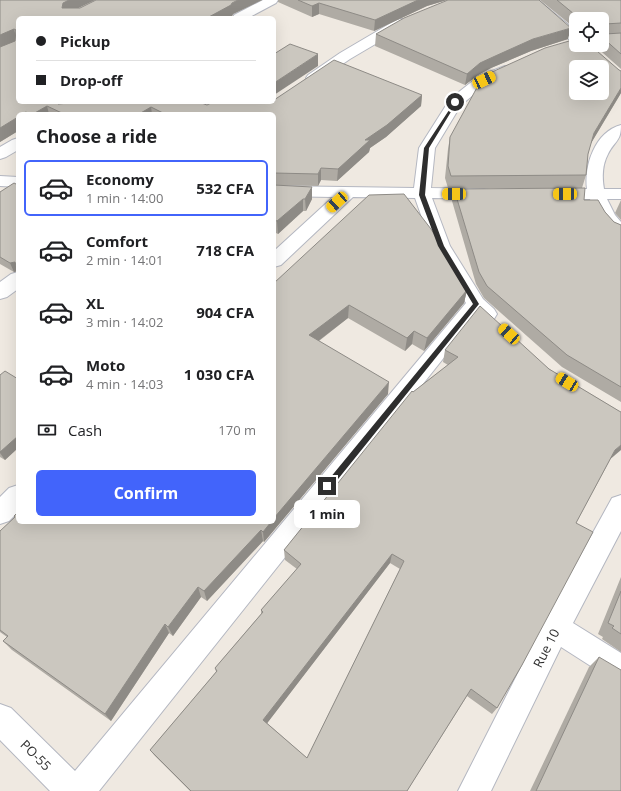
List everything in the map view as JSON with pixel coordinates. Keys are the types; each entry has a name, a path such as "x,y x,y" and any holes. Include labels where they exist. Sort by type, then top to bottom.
{"street":[{"path":"245,15 272,0"},
{"path":"531,0 569,40"},
{"path":"305,83 351,52 397,25 411,20"},
{"path":"498,324 476,304 441,246 422,195 427,148 455,102 484,80 523,62"},
{"path":"621,130 614,133 598,155 593,176 597,194 606,216 621,233"},
{"path":"0,154 16,144"},
{"path":"0,182 16,182"},
{"path":"276,191 422,195 501,194"},
{"path":"276,259 348,193"},
{"path":"541,194 621,194"},
{"path":"0,292 16,280"},
{"path":"79,791 476,304"},
{"path":"0,512 16,498"},
{"name":"Rue 10","path":"474,791 556,628 621,506"},
{"path":"556,628 621,669"},
{"name":"PO-55","path":"0,719 72,791"}],"building":[{"path":"0,0 69,0 63,3 62,8 80,8 96,0 238,0 211,16 16,16 16,30 14,29 0,35"},
{"path":"298,0 418,0 375,20 319,3 312,6"},
{"path":"448,0 539,0 569,26 569,29 533,39 480,63 467,74 376,34 404,18"},
{"path":"557,0 621,0 621,23 609,24 609,12 572,12"},
{"path":"16,30 16,104 276,104 276,99 334,60 422,95 387,125 365,140 370,140 338,169 321,168 318,174 276,173 276,112 161,112 151,107 142,112 60,112 47,106 36,112 16,112 16,118 0,128 0,47 15,41"},
{"path":"621,33 621,54 609,43 609,34"},
{"path":"569,41 569,52 598,52 607,60 569,60 569,100 609,100 609,61 621,71 621,88 594,133 588,154 586,175 451,176 448,166 450,137 480,82 492,72 545,48"},
{"path":"290,44 318,54 276,82 276,53"},
{"path":"14,183 16,184 16,266 15,262 10,263 0,257 0,192"},
{"path":"276,185 312,187 305,199 303,199 277,221"},
{"path":"585,188 584,200 598,200 605,212 614,222 621,225 621,387 567,355 487,286 479,272 454,189"},
{"path":"404,194 431,229 467,290 427,338 414,331 407,338 349,305 309,335 389,382 276,516 276,281 369,195"},
{"path":"480,306 549,369 621,412 621,445 615,450 576,523 593,532 522,665 497,708 471,689 407,791 191,791 150,750 217,671 215,668 263,612 261,610 301,564 284,550 412,391 413,392 458,357 445,350","holes":["392,554 404,561 307,758 263,720"]},
{"path":"5,371 16,378 16,438 0,452 0,375"},
{"path":"16,514 16,524 269,524 263,532 261,530 204,591 198,587 168,627 165,624 105,714 3,641 8,636 0,630 0,531 15,517 14,516"},
{"path":"621,591 621,634 612,628 614,626 608,623"},
{"path":"599,657 621,670 621,791 536,791"}],"route":[{"path":"327,486 476,304 441,246 422,195 427,148 455,102"}]}
